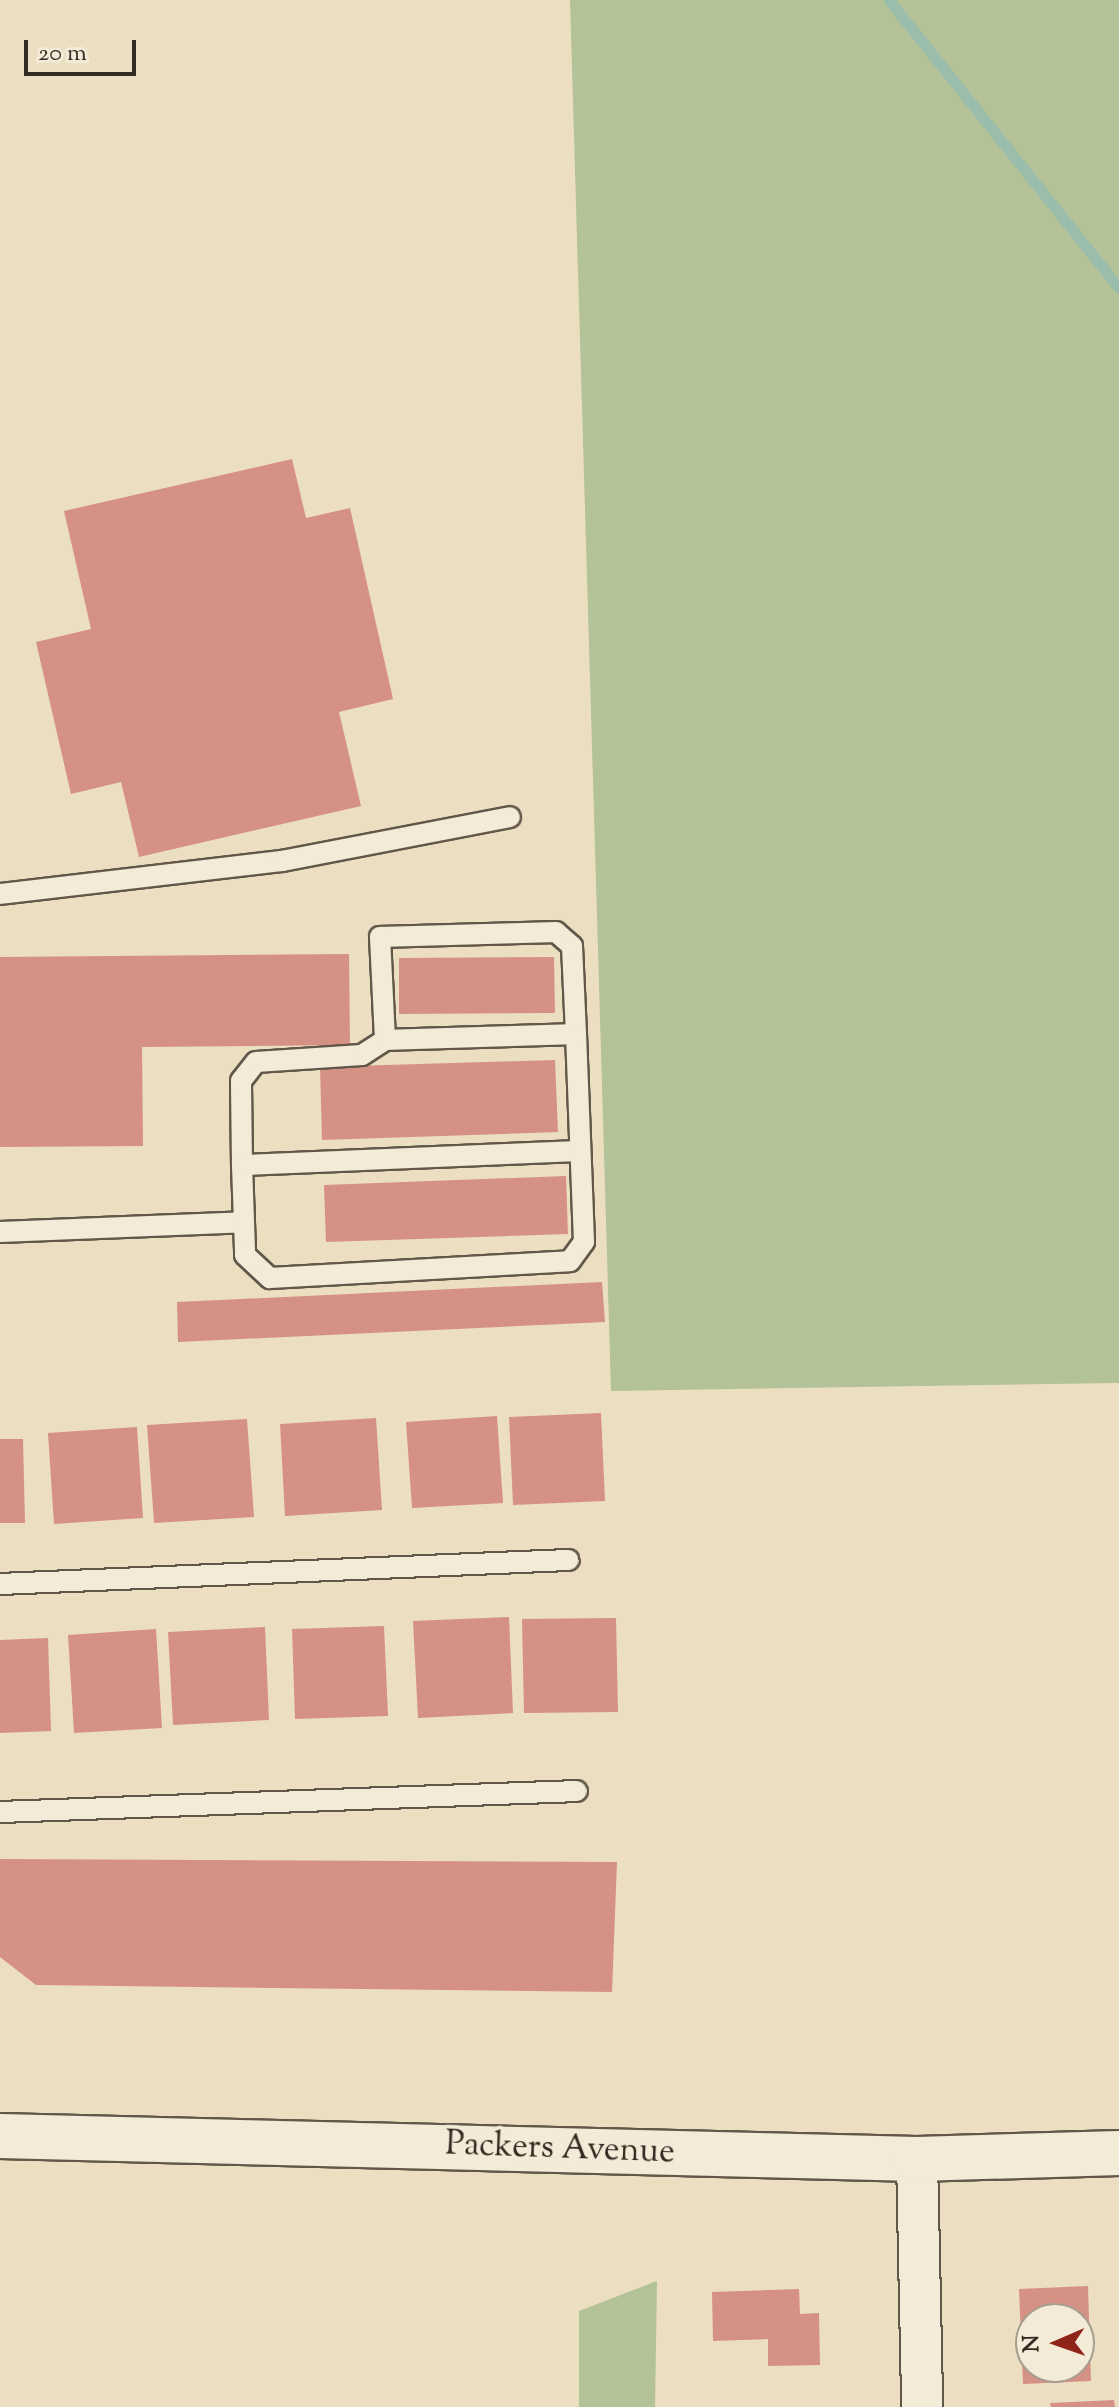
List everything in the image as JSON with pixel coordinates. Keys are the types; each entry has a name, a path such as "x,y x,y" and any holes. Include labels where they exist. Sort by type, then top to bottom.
{"main road":[{"name":"Packers Avenue","path":"0,2136 917,2159 1119,2153"}],"street":[{"path":"917,2159 922,2407"}],"lane":[{"path":"0,894 297,859 510,817"},
{"path":"385,1040 380,937 556,932 572,946 576,1034 584,1242 570,1261 270,1278 245,1255 241,1081 256,1062 362,1055 385,1040 576,1034"},
{"path":"242,1165 580,1151"},
{"path":"0,1232 244,1222"},
{"path":"0,1584 568,1560"},
{"path":"0,1812 577,1791"}],"green space":[{"path":"570,0 1119,0 1119,1383 611,1391"},
{"path":"657,2281 655,2407 579,2407 579,2311"}],"building":[{"path":"292,459 306,518 350,508 393,699 339,712 361,806 139,857 121,782 71,794 36,642 91,629 64,511"},
{"path":"349,954 350,1045 142,1047 143,1146 0,1147 0,957"},
{"path":"554,957 555,1013 399,1014 399,958"},
{"path":"555,1060 558,1132 322,1140 320,1067"},
{"path":"566,1176 568,1234 326,1242 324,1185"},
{"path":"602,1282 605,1322 178,1342 177,1302"},
{"path":"601,1413 605,1501 513,1505 509,1417"},
{"path":"497,1416 503,1503 412,1508 406,1422"},
{"path":"376,1418 382,1510 285,1516 280,1424"},
{"path":"247,1419 254,1517 154,1523 147,1425"},
{"path":"137,1427 143,1518 54,1524 48,1433"},
{"path":"0,1439 23,1439 25,1523 0,1523"},
{"path":"509,1617 513,1713 418,1718 413,1621"},
{"path":"616,1618 618,1712 524,1713 522,1619"},
{"path":"384,1626 388,1716 295,1719 292,1629"},
{"path":"265,1627 269,1720 173,1725 168,1632"},
{"path":"156,1629 162,1728 74,1733 68,1635"},
{"path":"48,1638 51,1731 0,1733 0,1640"},
{"path":"0,1859 617,1862 612,1992 36,1985 0,1957"},
{"path":"1088,2286 1089,2303 1020,2303 1019,2289"},
{"path":"799,2289 800,2314 819,2313 820,2365 768,2366 768,2339 713,2341 712,2292"},
{"path":"1114,2400 1115,2407 1051,2407 1050,2403"}],"waterway":[{"path":"889,0 1119,288"}]}
